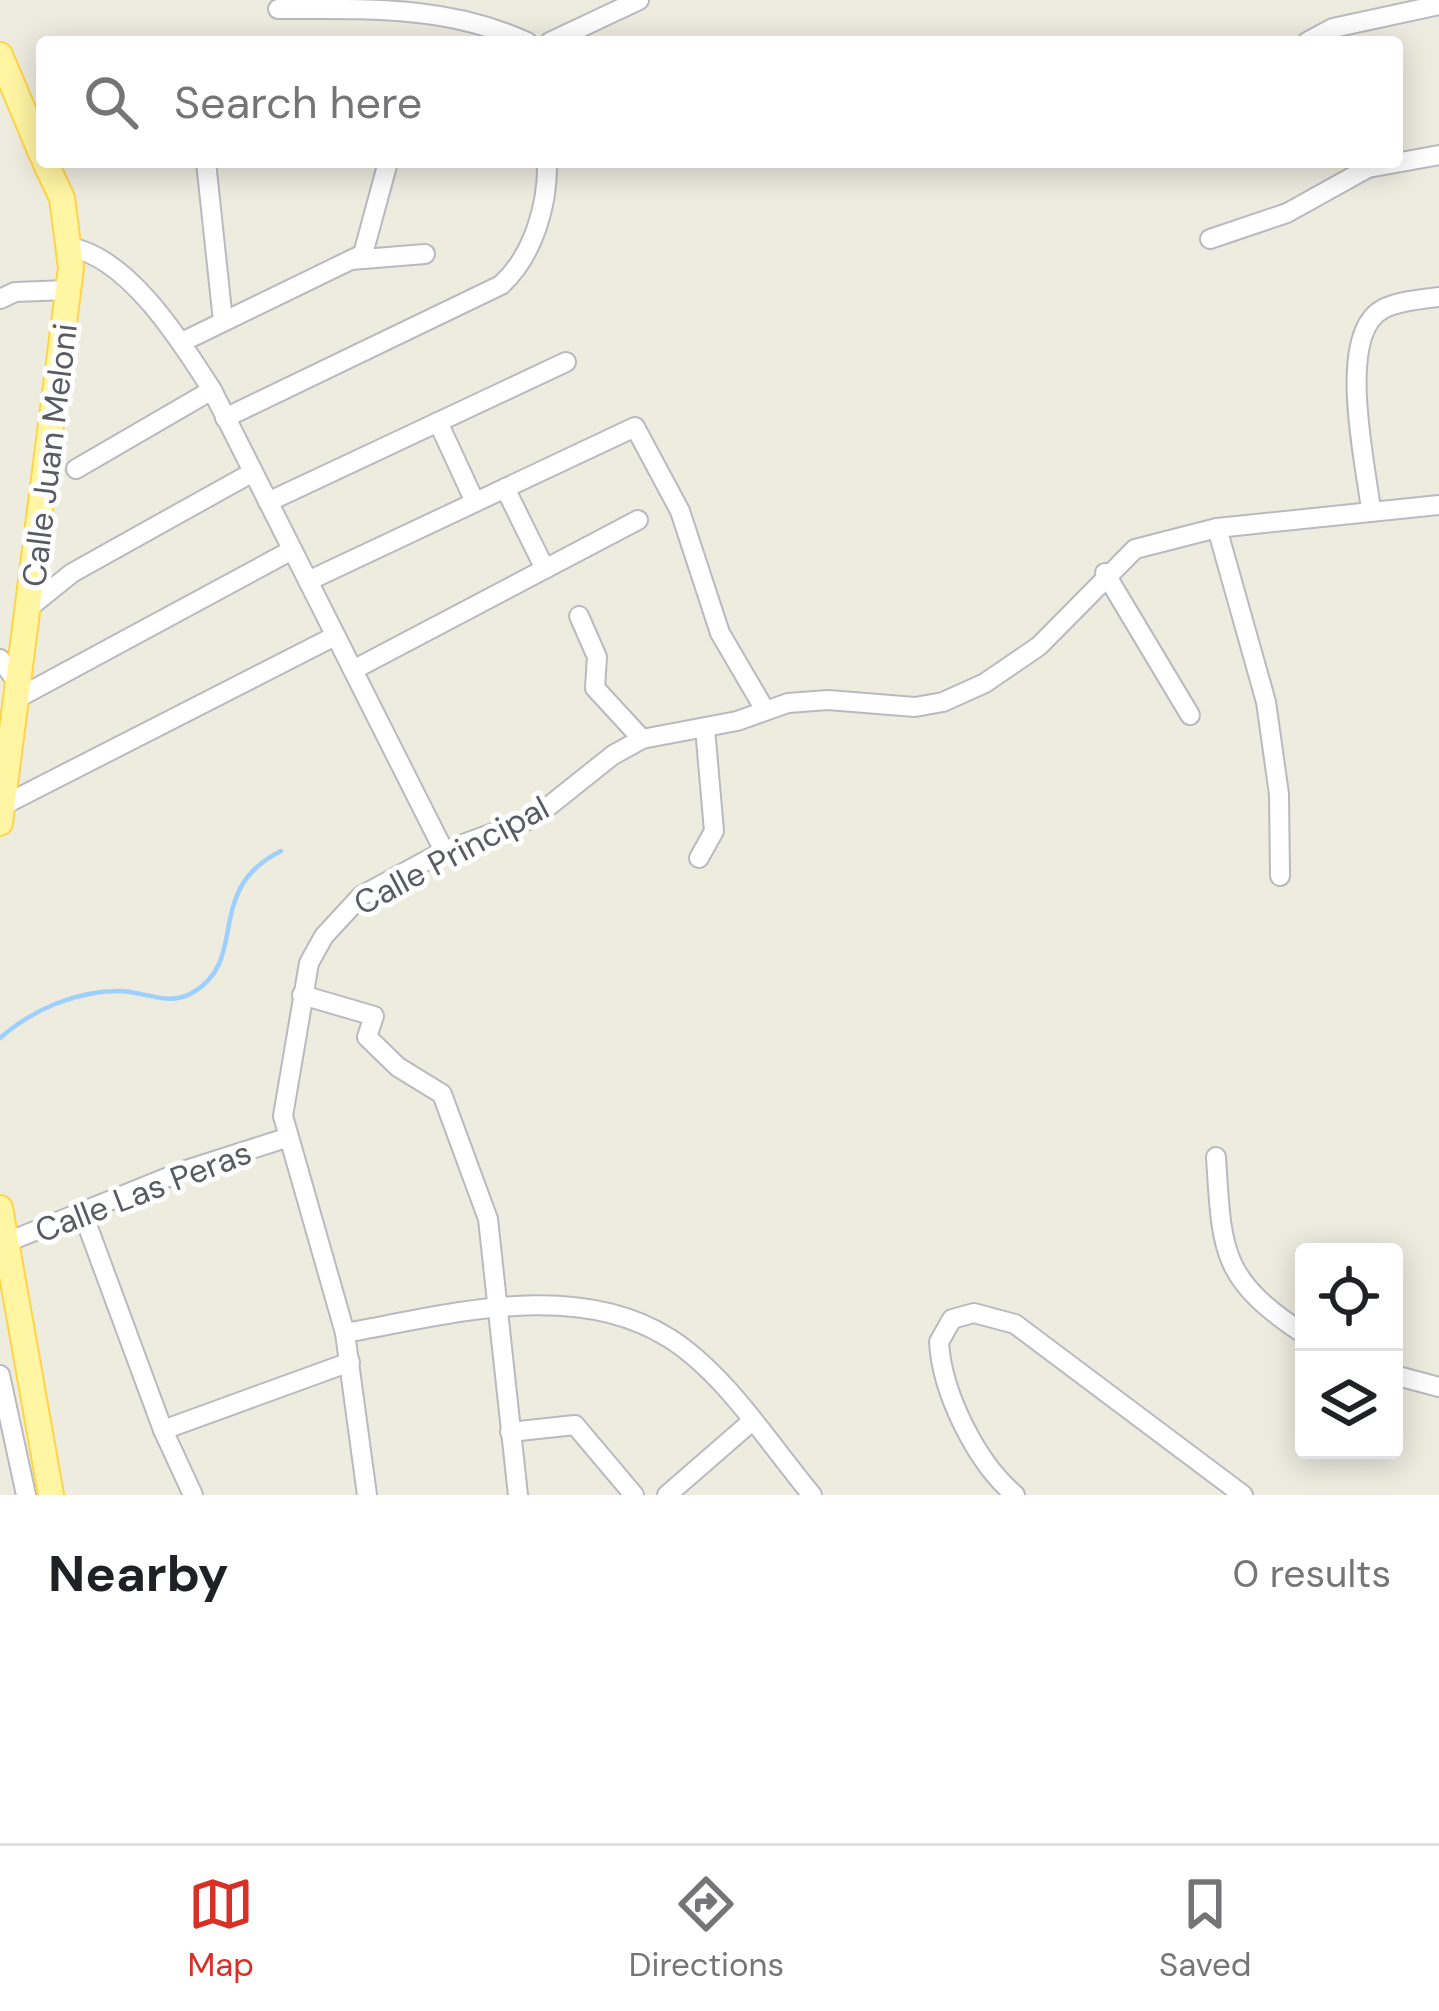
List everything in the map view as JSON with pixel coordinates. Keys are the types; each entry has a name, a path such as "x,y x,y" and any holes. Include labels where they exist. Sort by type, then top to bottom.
{"main road":[{"name":"Calle Juan Meloni","path":"0,55 36,140"},
{"name":"Calle Juan Meloni","path":"1,815 32,606 68,290 69,247 62,197 48,168"},
{"path":"0,1208 2,1244 51,1495"}],"street":[{"path":"563,36 639,0"},
{"path":"1318,36 1333,28 1439,5"},
{"path":"278,9 402,9 437,14 508,36"},
{"path":"1403,161 1439,154"},
{"path":"207,168 223,321"},
{"path":"182,342 363,254 387,168"},
{"path":"226,418 501,285 517,270 532,241 548,184 547,168"},
{"path":"1210,239 1287,213 1368,168"},
{"path":"69,247 100,258 141,293 182,342 226,418 444,851"},
{"path":"351,260 425,254"},
{"path":"0,299 15,292 68,290"},
{"path":"1371,510 1356,375 1362,332 1385,307 1439,297"},
{"path":"268,502 566,362"},
{"path":"76,469 212,391"},
{"path":"438,422 475,502"},
{"path":"308,581 634,428 680,511 720,633 765,710"},
{"path":"32,606 72,573 253,472"},
{"path":"505,488 545,569"},
{"name":"Calle Principal","path":"367,1495 345,1334 283,1116 309,963 346,910 444,851 534,818 613,755 642,739 828,700 915,707 944,702 985,683 1039,646 1106,573 1135,549 1217,528 1439,505"},
{"path":"352,670 638,520"},
{"path":"1217,528 1266,702 1279,794 1280,876"},
{"path":"0,659 17,691 292,550"},
{"path":"1106,573 1190,715"},
{"path":"579,616 596,657 595,688 642,739"},
{"path":"1,815 335,636"},
{"path":"699,858 714,831 704,728"},
{"path":"302,995 374,1016 368,1037 398,1067 442,1094 488,1219 518,1495"},
{"name":"Calle Las Peras","path":"2,1244 286,1138"},
{"path":"1216,1157 1222,1240 1233,1273 1272,1313 1295,1328"},
{"path":"82,1211 163,1430 193,1495"},
{"path":"345,1334 494,1307 615,1312 671,1339 751,1422 812,1495"},
{"path":"1016,1495 974,1439 950,1393 939,1342 952,1319 974,1313 1015,1324 1244,1495"},
{"path":"163,1430 350,1362"},
{"path":"0,1375 4,1418 26,1495"},
{"path":"1403,1377 1439,1387"},
{"path":"668,1495 751,1422"},
{"path":"510,1432 575,1425 634,1495"}],"waterway":[{"path":"0,1038 40,1011 86,994 119,991 174,999 192,993 210,979 220,962 242,885 257,867 281,851"}]}
